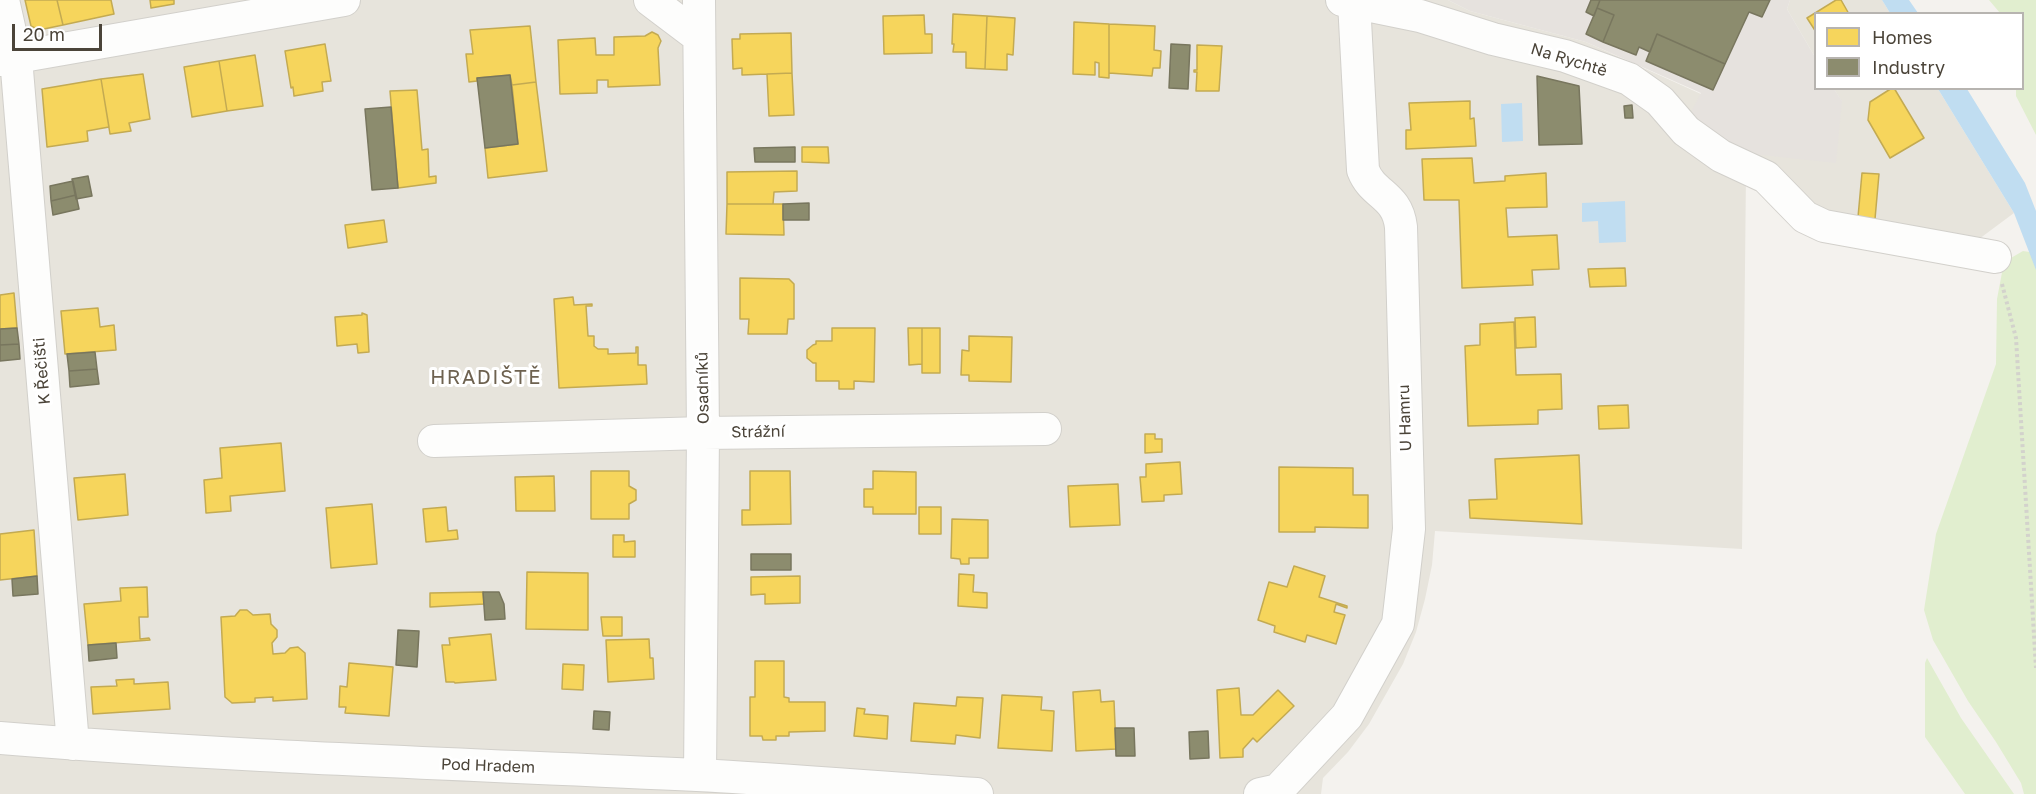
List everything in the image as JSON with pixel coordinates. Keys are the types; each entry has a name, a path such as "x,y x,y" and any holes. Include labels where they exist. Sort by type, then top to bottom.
{"street":[{"name":"K Řečišti","path":"3,0 74,744"},
{"path":"8,59 344,0"},
{"path":"650,0 699,37"},
{"name":"Osadníků","path":"699,0 703,433 700,775"},
{"name":"Na Rychtě","path":"1348,1 1420,16 1493,39 1565,56 1629,79 1660,101 1686,131 1721,156 1766,177 1805,217 1824,226 1995,257"},
{"name":"U Hamru","path":"1260,794 1278,790 1347,716 1398,624 1408,541 1401,227 1395,207 1367,181 1363,170 1348,1"},
{"name":"Strážní","path":"434,441 703,433 1045,429"},
{"name":"Pod Hradem","path":"0,738 426,764 700,775 977,794"}],"path":[{"path":"1995,257 2016,338 2036,668"}],"shaded area":[{"path":"0,0 1448,0 1470,11 1586,42 1701,94 1842,102 1835,90 1939,90 2014,213 1979,239 1819,211 1746,173 1742,549 1435,531 1432,565 1425,599 1416,632 1403,664 1369,724 1348,752 1323,778 1321,794 0,794"},
{"path":"1448,0 1790,0 1787,9 1814,55 1814,90 1835,90 1842,101 1836,163 1733,152 1690,114 1701,93 1586,42 1470,11"},
{"path":"1790,0 1882,0 1889,12 1814,12 1814,55 1787,9"}],"green space":[{"path":"1989,0 2036,0 2036,135 2016,96 2016,90 2024,90 2024,12 1999,12"},
{"path":"2023,251 2036,253 2036,794 2024,794 2021,783 1968,701 1933,640 1924,610 1936,534 1996,364 1997,299 2004,262"},
{"path":"1927,658 1961,718 2014,794 1965,794 1925,737 1925,663"}],"water":[{"path":"1882,0 1909,0 1917,12 1889,12"},
{"path":"1939,90 1968,90 2025,183 2036,211 2036,270 2014,213"},
{"path":"1522,103 1523,141 1502,142 1501,104"},
{"path":"1625,201 1626,242 1599,243 1598,221 1582,222 1582,203"}],"building: Homes":[{"path":"25,0 57,0 63,25 39,30 31,26"},
{"path":"57,0 111,0 114,14 63,25"},
{"path":"150,0 174,0 174,4 151,8"},
{"path":"1836,0 1841,0 1848,12 1817,12"},
{"path":"953,14 987,16 985,69 966,68 966,52 953,52"},
{"path":"1814,14 1814,29 1807,18"},
{"path":"924,15 925,34 932,34 932,53 884,54 883,16"},
{"path":"987,16 1015,18 1013,55 1007,54 1007,70 985,69"},
{"path":"1074,22 1109,24 1109,78 1099,77 1099,63 1095,62 1095,75 1073,74"},
{"path":"1109,24 1155,26 1154,50 1161,51 1160,68 1153,68 1152,76 1109,73"},
{"path":"530,26 536,82 512,85 510,75 477,78 477,81 469,82 466,54 473,54 470,30"},
{"path":"652,32 658,35 661,41 658,48 660,85 608,87 608,80 597,80 597,93 560,94 558,40 595,38 596,55 614,55 614,37 645,36"},
{"path":"791,33 792,73 742,75 742,68 733,69 732,39 740,39 740,34"},
{"path":"325,44 331,81 322,82 323,91 294,96 285,51"},
{"path":"1197,45 1222,46 1219,91 1196,91 1197,72 1194,70 1197,70"},
{"path":"255,55 263,106 227,111 219,61"},
{"path":"219,61 227,111 192,117 184,67"},
{"path":"792,73 794,115 769,116 767,74"},
{"path":"143,74 150,119 129,123 131,131 110,134 101,79"},
{"path":"101,79 109,127 87,131 88,141 47,147 42,89"},
{"path":"536,82 547,171 488,178 485,148 518,144 512,85"},
{"path":"417,90 422,150 428,149 429,177 436,176 436,183 398,188 390,91"},
{"path":"1889,90 1895,90 1924,138 1890,158 1868,120 1870,102"},
{"path":"1470,101 1470,119 1474,118 1476,146 1406,149 1406,130 1411,130 1409,103"},
{"path":"802,147 828,147 829,163 802,162"},
{"path":"1472,158 1474,183 1505,181 1505,176 1546,173 1547,207 1506,208 1508,237 1557,235 1559,269 1532,270 1533,285 1462,288 1459,200 1424,200 1422,159"},
{"path":"797,171 797,191 774,192 773,204 727,204 727,172"},
{"path":"1862,173 1879,174 1875,219 1858,217"},
{"path":"727,204 783,204 784,235 726,234"},
{"path":"384,220 387,242 348,248 345,225"},
{"path":"1625,268 1626,286 1590,287 1588,269"},
{"path":"740,278 789,279 794,284 794,319 788,319 787,334 748,334 749,319 740,319"},
{"path":"14,293 17,328 0,329 0,295"},
{"path":"573,297 574,305 592,304 592,306 586,306 588,336 594,336 594,346 598,349 608,349 608,354 636,353 636,347 638,347 638,365 646,365 647,384 559,388 554,299"},
{"path":"98,308 100,327 114,325 116,350 65,354 61,311"},
{"path":"362,313 367,315 369,352 358,353 357,344 337,346 335,317 362,315"},
{"path":"1535,317 1536,347 1516,348 1515,318"},
{"path":"1514,322 1516,375 1561,374 1562,409 1538,410 1538,424 1468,426 1465,346 1480,345 1480,324"},
{"path":"832,328 875,328 874,382 854,381 854,389 839,389 839,381 816,381 816,363 807,358 807,350 816,344 816,341 832,341"},
{"path":"908,328 922,328 922,364 909,365"},
{"path":"922,328 940,328 940,373 922,373"},
{"path":"969,336 1012,337 1011,382 969,381 969,375 961,375 962,350 969,351"},
{"path":"1628,405 1629,428 1599,429 1598,406"},
{"path":"1145,434 1155,434 1155,439 1162,439 1162,452 1145,453"},
{"path":"281,443 285,491 230,496 231,511 206,513 204,480 222,478 220,448"},
{"path":"1579,455 1582,524 1470,518 1469,500 1497,499 1495,459"},
{"path":"1180,462 1182,494 1164,495 1164,501 1142,502 1140,477 1146,477 1146,464"},
{"path":"1279,467 1353,468 1353,495 1368,495 1368,528 1315,527 1315,532 1279,532"},
{"path":"591,471 629,471 629,486 636,490 636,500 629,504 629,519 591,519"},
{"path":"750,471 790,471 791,524 742,525 742,510 750,510"},
{"path":"873,471 916,472 916,514 873,514 873,507 864,507 864,489 873,489"},
{"path":"125,474 128,515 78,520 74,478"},
{"path":"554,476 555,511 516,511 515,477"},
{"path":"1118,484 1120,525 1070,527 1068,486"},
{"path":"372,504 377,564 331,568 326,508"},
{"path":"446,507 448,531 457,530 458,539 426,542 423,509"},
{"path":"919,507 941,507 941,534 919,534"},
{"path":"952,519 988,520 988,558 969,558 969,564 961,564 960,559 951,558"},
{"path":"34,530 37,576 0,580 0,534"},
{"path":"613,535 624,535 624,542 635,541 635,557 613,557"},
{"path":"1294,566 1325,576 1319,597 1347,606 1347,608 1336,604 1334,612 1345,615 1336,644 1307,635 1305,642 1274,632 1275,626 1258,620 1269,582 1287,587"},
{"path":"527,572 588,573 588,630 526,629"},
{"path":"959,574 974,575 973,592 987,593 987,608 958,606"},
{"path":"800,576 800,603 765,604 765,594 751,595 751,577"},
{"path":"147,587 148,617 139,617 140,639 149,638 150,640 88,645 84,604 121,601 120,588"},
{"path":"483,592 484,604 430,607 430,593"},
{"path":"240,610 247,610 253,615 270,614 271,624 277,630 277,637 272,643 273,654 285,653 290,648 298,647 305,653 307,699 273,701 273,697 255,698 255,702 232,703 225,697 221,617 235,616"},
{"path":"601,617 622,617 622,636 603,636"},
{"path":"491,634 496,680 446,682 442,645 450,645 449,638"},
{"path":"649,639 654,679 608,682 606,640"},
{"path":"755,661 784,661 784,697 789,698 789,702 825,702 825,731 789,732 789,736 776,736 776,740 763,740 762,736 750,736 750,697 755,697"},
{"path":"349,663 393,667 389,716 345,713 346,707 339,707 340,686 347,687"},
{"path":"563,664 584,665 583,690 562,689"},
{"path":"134,679 134,684 168,682 170,709 93,714 91,687 117,686 116,680"},
{"path":"1239,688 1241,715 1253,715 1278,690 1294,706 1257,742 1253,738 1243,749 1243,757 1220,758 1217,690"},
{"path":"1100,690 1101,702 1114,701 1116,749 1076,751 1073,692"},
{"path":"1002,695 1042,697 1041,710 1054,711 1052,751 998,748"},
{"path":"957,697 983,698 980,738 956,735 955,744 911,741 914,703 956,706"},
{"path":"857,708 865,709 864,714 888,716 887,739 854,736"}],"building: Industry":[{"path":"1591,0 1600,0 1594,16 1586,12"},
{"path":"1600,0 1770,0 1762,17 1749,12 1725,64 1657,34 1650,52 1639,47 1636,55 1603,42 1614,15 1597,8"},
{"path":"1597,8 1614,15 1603,42 1586,34"},
{"path":"1657,34 1725,64 1713,90 1646,61"},
{"path":"1171,44 1190,45 1188,89 1169,88"},
{"path":"510,75 518,144 485,148 477,78"},
{"path":"1537,76 1579,86 1582,144 1539,145"},
{"path":"1632,105 1633,118 1625,118 1624,106"},
{"path":"391,107 398,188 372,190 365,109"},
{"path":"795,147 795,162 755,162 754,148"},
{"path":"88,176 92,196 76,199 72,179"},
{"path":"73,181 76,195 51,201 50,186"},
{"path":"76,195 79,209 53,215 51,201"},
{"path":"809,203 809,220 783,220 783,204"},
{"path":"17,328 19,344 0,345 0,329"},
{"path":"19,344 20,359 0,361 0,345"},
{"path":"95,352 97,369 69,371 67,354"},
{"path":"97,369 99,384 70,387 69,371"},
{"path":"751,554 791,554 791,570 751,570"},
{"path":"37,576 38,594 13,596 12,579"},
{"path":"483,592 499,592 504,604 505,619 485,620"},
{"path":"398,630 419,631 417,667 396,665"},
{"path":"116,643 117,658 89,661 88,645"},
{"path":"594,711 610,712 609,730 593,729"},
{"path":"1115,728 1134,728 1135,756 1116,756"},
{"path":"1208,731 1209,758 1190,759 1189,732"}],"district":[{"name":"HRADIŠTĚ","path":"486,378"}]}
